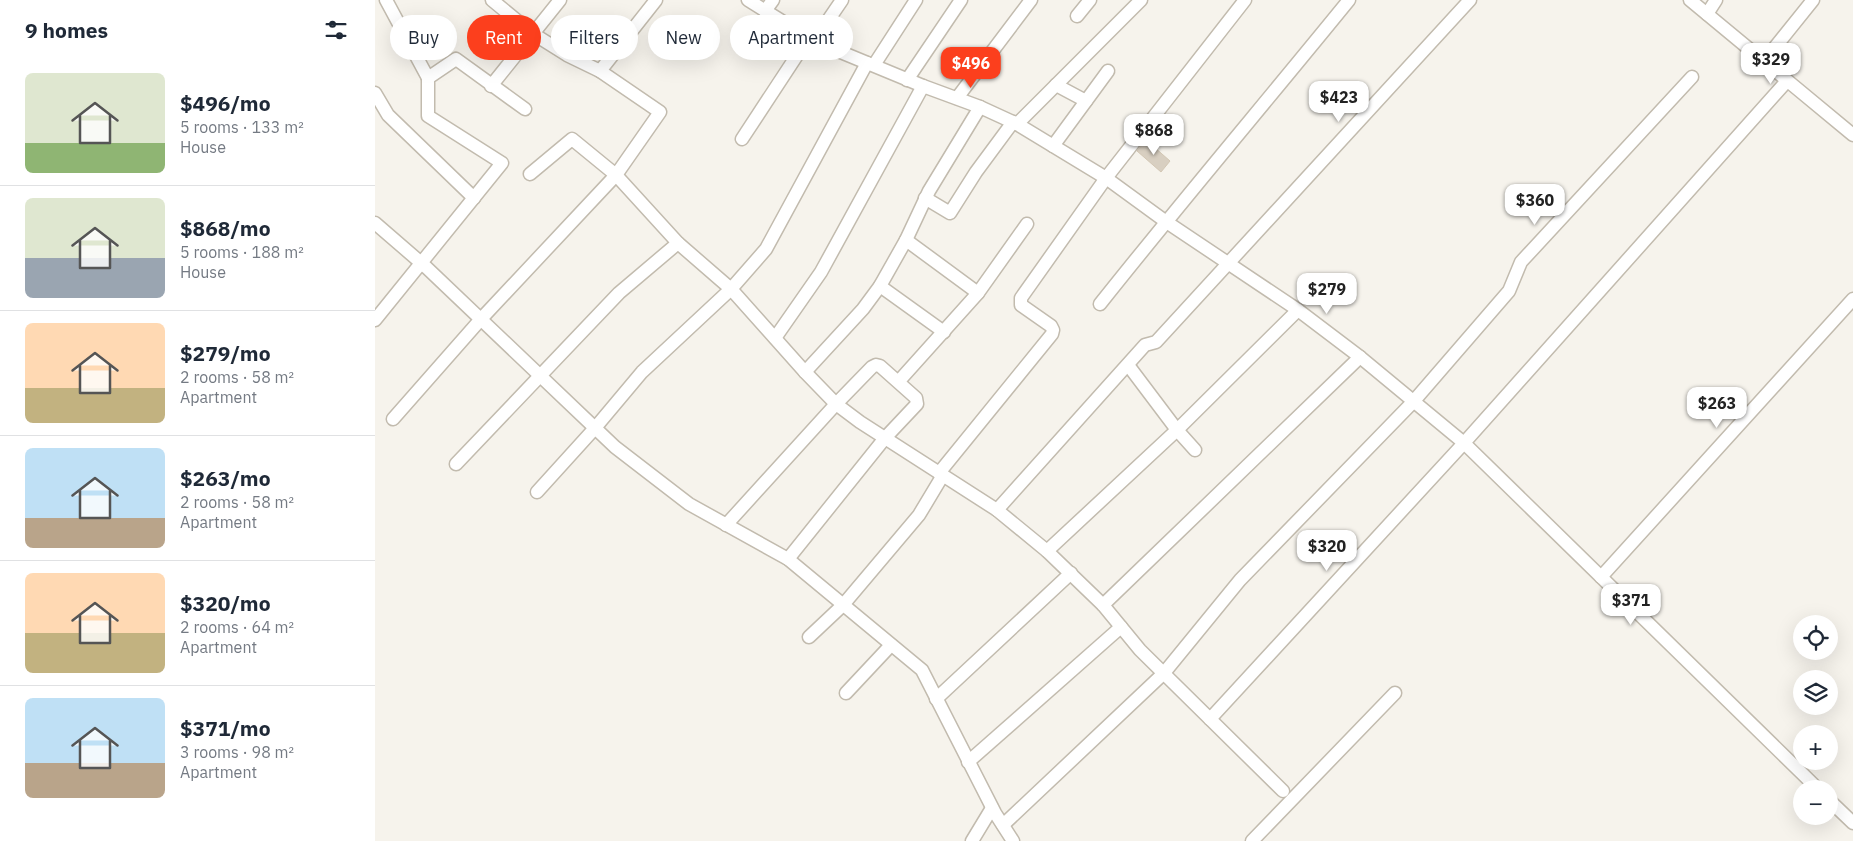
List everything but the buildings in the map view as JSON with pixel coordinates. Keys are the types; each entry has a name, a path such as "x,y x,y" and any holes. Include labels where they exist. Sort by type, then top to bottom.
{"street":[{"path":"375,320 502,163 428,116 428,78 386,0"},
{"path":"493,0 511,15"},
{"path":"541,22 560,0"},
{"path":"600,70 656,0"},
{"path":"748,0 772,15"},
{"path":"765,11 773,0"},
{"path":"830,15 842,0"},
{"path":"537,492 595,428 642,372 731,289 766,249 870,64 915,0"},
{"path":"907,80 961,0"},
{"path":"957,98 1031,0"},
{"path":"1077,16 1090,0"},
{"path":"925,198 949,213 976,172 1015,123 1141,0"},
{"path":"809,637 843,605 919,515 941,474 1052,334 1051,326 1021,305 1020,302 1106,178 1245,0"},
{"path":"1099,304 1165,221 1231,145 1349,0"},
{"path":"997,510 1145,345 1156,342 1470,0"},
{"path":"1690,0 1787,80 1850,127"},
{"path":"1707,14 1716,0"},
{"path":"1764,61 1813,0"},
{"path":"393,419 481,319 616,174 660,112 600,70 567,55 541,39"},
{"path":"853,57 907,80 980,107 1015,123 1106,178 1165,221 1297,310 1359,357 1464,443 1809,780"},
{"path":"428,78 456,59 525,109"},
{"path":"491,86 511,60"},
{"path":"742,139 797,60"},
{"path":"1053,146 1108,71"},
{"path":"1003,825 1164,673 1240,580 1413,402 1509,291 1521,262 1692,77"},
{"path":"1211,719 1464,443 1787,80"},
{"path":"1056,85 1086,101"},
{"path":"775,338 821,272 923,86"},
{"path":"375,93 388,115 474,198"},
{"path":"805,372 863,309 881,286 906,240 925,198 980,107"},
{"path":"530,174 572,139 616,174 678,243 731,289 836,404 997,510 1047,551 1103,605 1164,673 1283,791"},
{"path":"375,223 422,263 615,447 689,504 788,560 922,670 992,808 1013,841"},
{"path":"899,381 978,293 1027,224"},
{"path":"906,240 978,293"},
{"path":"456,464 619,293 678,243"},
{"path":"881,286 944,332"},
{"path":"1601,577 1853,299"},
{"path":"1047,551 1177,430 1297,310"},
{"path":"1103,605 1359,357"},
{"path":"726,525 836,404 876,365 880,366 899,381 918,401 885,438 788,560"},
{"path":"1128,365 1177,430 1195,450"},
{"path":"936,699 1071,574"},
{"path":"968,762 1121,627"},
{"path":"847,693 891,645"},
{"path":"1252,841 1395,693"},
{"path":"972,841 992,808"},
{"path":"1838,809 1853,823"}]}
